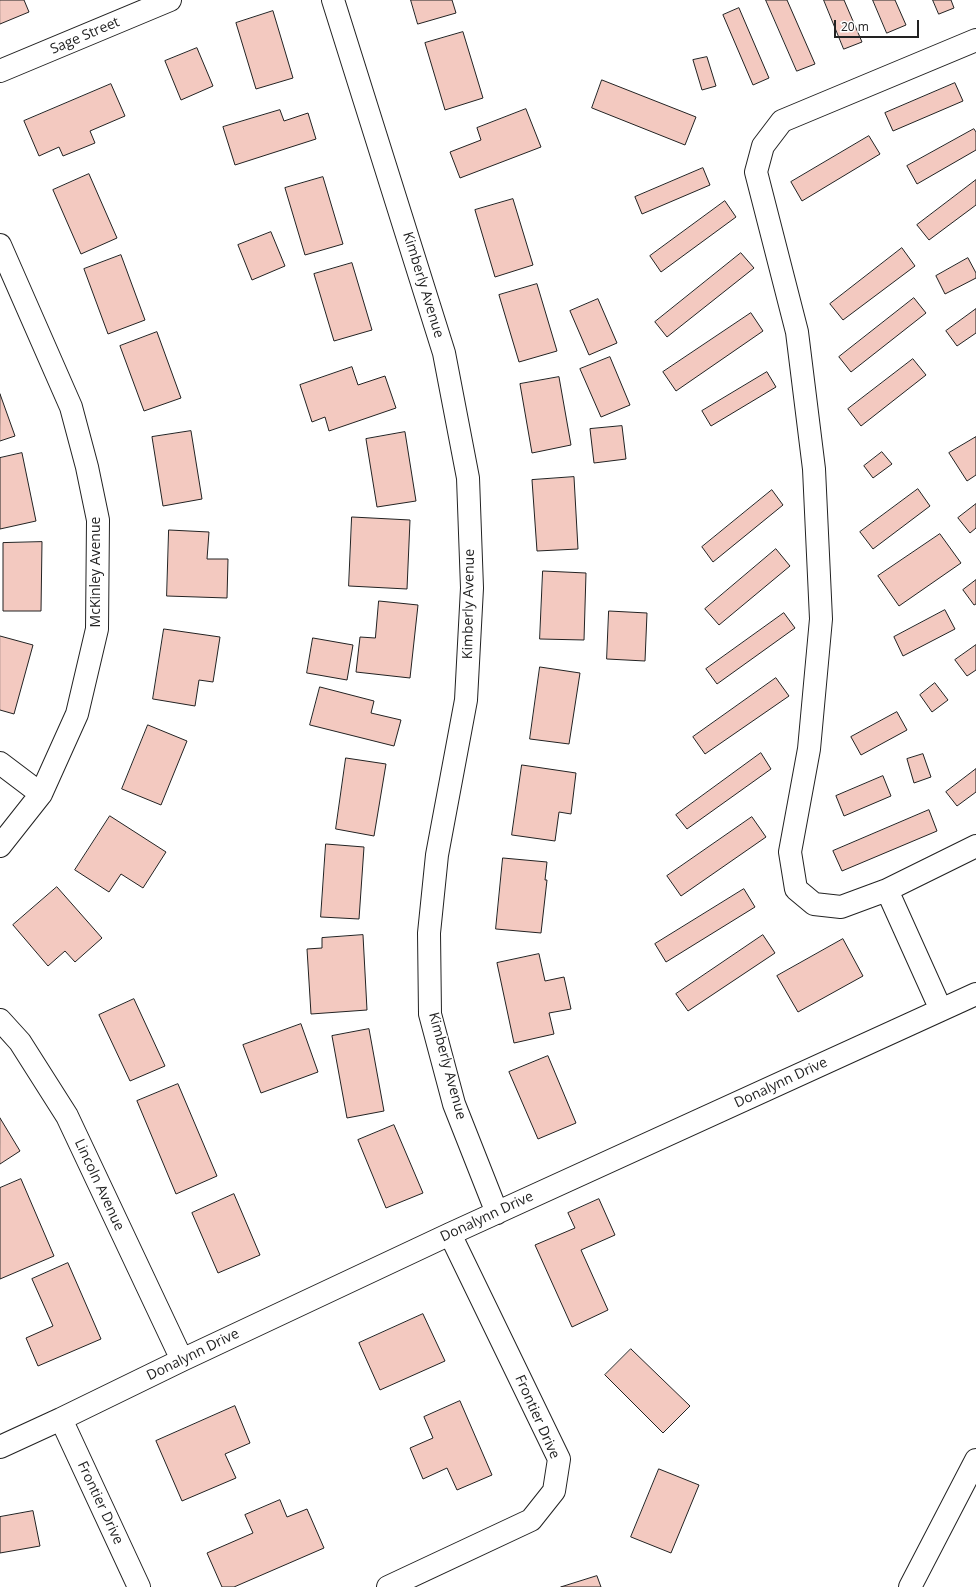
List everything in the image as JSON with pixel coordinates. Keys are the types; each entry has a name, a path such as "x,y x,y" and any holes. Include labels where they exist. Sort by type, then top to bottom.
{"street":[{"name":"Sage Street","path":"0,72 170,0"},
{"name":"Kimberly Avenue","path":"333,0 444,353 468,478 472,588 466,700 437,855 429,933 430,1014 454,1104 497,1213"},
{"path":"976,40 782,121 763,146 756,172 797,332 814,469 821,619 809,749 790,852 796,889 814,904 841,907 887,890 976,846"},
{"name":"McKinley Avenue","path":"0,244 71,407 87,467 98,520 97,629 77,714 41,794 0,846"},
{"path":"0,763 41,794"},
{"path":"887,890 941,1010"},
{"name":"Donalynn Drive","path":"0,1447 450,1234 976,994"},
{"name":"Lincoln Avenue","path":"0,1020 20,1042 67,1116 182,1360"},
{"name":"Frontier Drive","path":"388,1587 531,1520 554,1491 558,1459 450,1234"},
{"name":"Frontier Drive","path":"61,1419 139,1587"},
{"path":"910,1587 976,1460"}],"building":[{"path":"0,0 24,0 29,12 0,24"},
{"path":"411,0 452,0 456,13 418,24"},
{"path":"766,0 787,0 815,64 797,71"},
{"path":"824,0 844,0 862,42 844,49"},
{"path":"873,0 895,0 906,25 887,33"},
{"path":"933,0 951,0 954,8 939,14"},
{"path":"739,8 769,78 753,85 723,15"},
{"path":"273,11 293,78 256,89 236,23"},
{"path":"463,32 483,98 445,110 425,43"},
{"path":"197,48 213,86 181,100 165,61"},
{"path":"707,57 716,86 702,90 693,60"},
{"path":"602,80 696,117 685,145 592,108"},
{"path":"955,83 963,101 893,131 885,113"},
{"path":"111,84 125,116 90,131 95,143 63,156 59,147 39,156 24,121"},
{"path":"526,109 541,147 460,178 450,152 481,140 477,128"},
{"path":"280,110 284,121 308,113 316,139 235,165 223,127"},
{"path":"974,129 976,132 976,150 917,184 907,166"},
{"path":"869,136 880,154 802,201 791,182"},
{"path":"703,168 710,185 642,214 635,197"},
{"path":"89,174 117,238 81,254 53,190"},
{"path":"323,177 343,244 305,255 285,188"},
{"path":"976,180 976,205 929,240 917,225"},
{"path":"513,199 533,265 495,277 475,210"},
{"path":"725,201 736,217 661,272 650,256"},
{"path":"271,232 285,266 252,280 238,245"},
{"path":"902,248 915,266 843,320 830,304"},
{"path":"741,253 754,268 667,337 655,322"},
{"path":"121,255 145,320 108,334 84,269"},
{"path":"968,258 976,273 976,278 945,294 936,276"},
{"path":"352,263 372,330 334,341 314,274"},
{"path":"537,284 557,351 519,362 499,295"},
{"path":"914,298 926,313 851,372 839,357"},
{"path":"598,299 617,343 589,355 570,311"},
{"path":"976,309 976,333 957,346 946,331"},
{"path":"751,313 763,331 676,391 663,372"},
{"path":"157,332 181,398 144,411 120,346"},
{"path":"610,357 630,405 601,417 580,369"},
{"path":"913,359 926,375 861,426 848,409"},
{"path":"352,367 358,385 385,376 396,408 329,431 325,417 312,422 300,385"},
{"path":"767,372 776,387 711,426 702,411"},
{"path":"559,377 571,445 532,453 520,384"},
{"path":"0,394 15,436 0,441"},
{"path":"622,426 626,459 594,463 590,429"},
{"path":"191,431 202,499 163,506 152,437"},
{"path":"405,432 416,501 377,507 366,439"},
{"path":"976,437 976,475 967,481 949,453"},
{"path":"882,452 892,464 873,478 864,466"},
{"path":"22,453 36,521 0,529 0,458"},
{"path":"574,477 578,549 537,551 532,480"},
{"path":"918,489 930,506 873,549 860,532"},
{"path":"772,490 783,505 713,562 702,547"},
{"path":"976,504 976,528 970,533 958,518"},
{"path":"352,517 410,520 407,589 349,586"},
{"path":"169,530 209,532 207,559 228,559 227,598 167,596"},
{"path":"940,534 961,563 899,606 878,576"},
{"path":"42,542 41,611 3,611 3,543"},
{"path":"776,549 790,566 719,625 705,609"},
{"path":"543,571 586,573 584,640 540,639"},
{"path":"976,580 976,604 974,605 963,590"},
{"path":"379,601 418,605 410,678 356,672 360,637 375,638"},
{"path":"945,610 955,629 903,656 894,637"},
{"path":"609,611 647,613 645,661 607,659"},
{"path":"784,613 795,628 717,684 706,669"},
{"path":"164,629 220,637 213,682 199,680 195,706 153,699"},
{"path":"0,636 33,645 14,714 0,710"},
{"path":"313,638 353,645 347,680 307,673"},
{"path":"976,645 976,670 967,676 955,660"},
{"path":"540,667 580,673 569,744 530,739"},
{"path":"776,678 789,696 705,754 693,737"},
{"path":"935,683 948,700 932,712 920,695"},
{"path":"320,687 374,701 371,713 401,720 394,746 310,725"},
{"path":"897,712 907,730 861,755 851,737"},
{"path":"148,725 187,741 161,805 122,789"},
{"path":"761,753 771,769 687,829 676,815"},
{"path":"923,754 931,777 914,783 907,759"},
{"path":"346,758 386,764 374,836 336,829"},
{"path":"522,765 576,773 571,814 559,812 555,841 512,835"},
{"path":"976,769 976,792 957,806 946,792"},
{"path":"883,776 891,796 844,816 836,796"},
{"path":"929,810 937,831 842,871 833,851"},
{"path":"110,816 166,852 143,888 121,874 109,892 75,870"},
{"path":"752,817 766,837 681,896 667,876"},
{"path":"326,844 364,847 359,919 321,917"},
{"path":"503,858 547,862 545,880 547,880 541,933 496,929"},
{"path":"57,887 102,938 75,962 65,951 48,966 13,925"},
{"path":"744,889 755,907 666,962 655,944"},
{"path":"363,935 367,1010 311,1014 307,949 322,948 322,938"},
{"path":"763,935 775,953 688,1011 676,994"},
{"path":"843,939 863,976 798,1012 777,976"},
{"path":"539,954 545,981 564,977 571,1009 549,1013 554,1034 514,1043 497,963"},
{"path":"134,999 165,1066 130,1081 99,1015"},
{"path":"301,1024 318,1072 261,1093 243,1045"},
{"path":"369,1029 384,1111 347,1118 332,1036"},
{"path":"548,1056 576,1123 538,1139 509,1072"},
{"path":"178,1084 217,1176 176,1194 137,1101"},
{"path":"0,1118 20,1151 0,1164"},
{"path":"394,1125 423,1193 386,1208 358,1140"},
{"path":"21,1179 54,1256 0,1279 0,1188"},
{"path":"234,1194 260,1255 218,1273 192,1213"},
{"path":"599,1199 615,1235 581,1250 608,1310 572,1327 535,1245 575,1228 568,1213"},
{"path":"68,1263 101,1339 38,1366 26,1338 53,1326 32,1279"},
{"path":"423,1314 445,1361 380,1390 359,1343"},
{"path":"631,1349 690,1406 663,1433 605,1375"},
{"path":"460,1401 492,1475 457,1490 447,1468 423,1479 410,1448 433,1438 424,1417"},
{"path":"235,1406 250,1443 225,1454 236,1478 182,1501 156,1441"},
{"path":"659,1469 699,1485 671,1553 631,1537"},
{"path":"280,1500 287,1517 307,1509 324,1548 234,1587 222,1587 207,1553 253,1533 245,1515"},
{"path":"33,1511 40,1546 0,1553 0,1517"},
{"path":"597,1576 601,1587 561,1587"}]}
